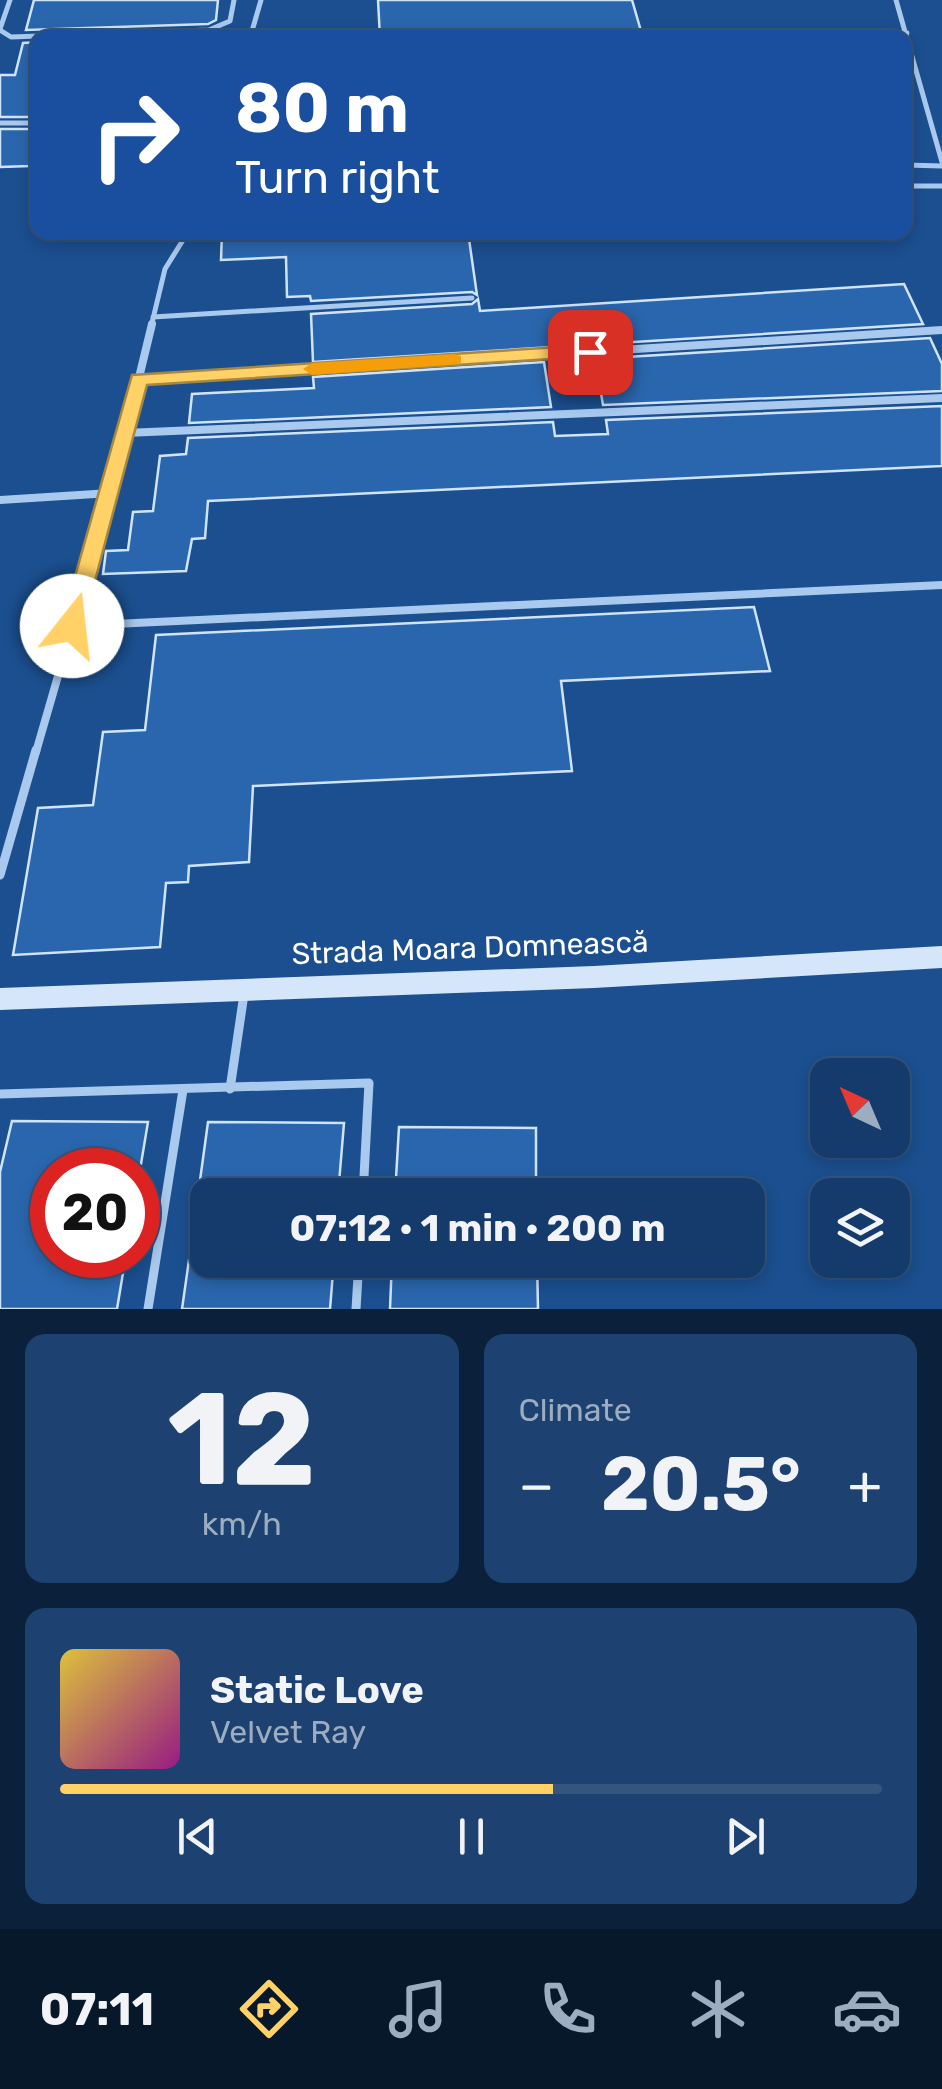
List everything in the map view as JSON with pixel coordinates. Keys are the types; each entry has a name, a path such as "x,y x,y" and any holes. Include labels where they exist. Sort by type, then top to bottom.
{"street":[{"name":"Strada Moara Domnească","path":"0,999 594,977 942,957"}],"lane":[{"path":"10,0 0,29 10,37 30,36"},
{"path":"209,30 230,21 234,0"},
{"path":"252,30 261,0"},
{"path":"896,0 906,30"},
{"path":"912,52 942,164 912,165"},
{"path":"0,124 30,123"},
{"path":"912,186 942,186"},
{"path":"0,875 110,494 164,269 183,240"},
{"path":"153,317 472,298"},
{"path":"139,380 942,330"},
{"path":"125,433 942,398"},
{"path":"0,500 110,494"},
{"path":"72,626 942,585"},
{"path":"230,1089 245,989"},
{"path":"0,1094 369,1083 363,1178"},
{"path":"148,1309 182,1090"},
{"path":"356,1309 358,1278"}],"building":[{"path":"34,0 218,0 216,20 208,24 26,30"},
{"path":"378,0 632,0 641,30 380,30"},
{"path":"23,43 30,43 30,117 0,117 0,75 15,75"},
{"path":"0,129 30,129 30,166 0,167"},
{"path":"222,240 469,240 477,295 472,292 311,301 310,296 287,297 286,257 221,260"},
{"path":"904,284 923,324 313,362 311,314 472,304 478,299 480,311"},
{"path":"930,338 942,364 942,391 603,405 595,359"},
{"path":"544,362 551,407 189,423 192,394 314,388 313,377"},
{"path":"942,406 942,466 208,501 205,538 192,539 186,571 103,574 106,551 128,550 133,512 153,511 160,456 186,454 188,438 553,422 555,436 608,434 606,420"},
{"path":"754,607 770,671 561,681 572,771 253,786 249,862 189,866 188,882 166,883 160,947 13,955 38,808 93,805 103,732 145,730 156,635"},
{"path":"12,1121 148,1122 144,1148 30,1148 30,1278 122,1278 117,1309 0,1309 0,1172"},
{"path":"208,1122 344,1123 339,1178 200,1178"},
{"path":"399,1127 536,1128 536,1178 396,1178"},
{"path":"189,1260 190,1278 333,1278 330,1309 182,1309"},
{"path":"391,1278 537,1278 538,1309 390,1309"}],"slow traffic":[{"path":"312,369 454,360"}],"route":[{"path":"72,626 139,380 590,352"}]}
